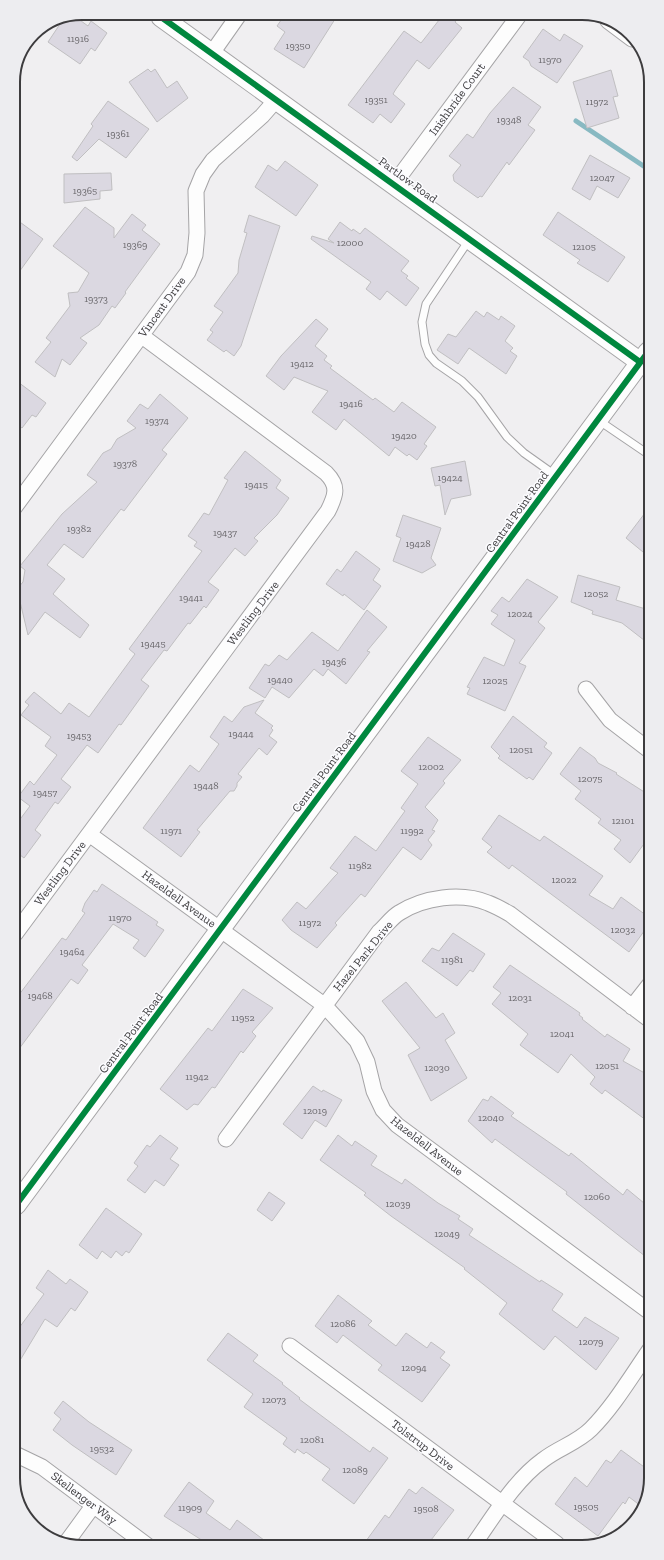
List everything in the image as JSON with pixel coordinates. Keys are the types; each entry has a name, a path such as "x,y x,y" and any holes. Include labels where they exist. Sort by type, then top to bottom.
{"street":[{"name":"Partlow Road","path":"165,20 470,239 644,357"},
{"path":"212,53 235,20"},
{"name":"Inishbride Court","path":"394,184 516,20"},
{"name":"Vincent Drive","path":"20,500 188,272 195,255 197,233 196,190 203,174 213,160 262,116 276,100"},
{"name":"Westling Drive","path":"20,927 328,511 334,500 335,487 333,480 326,473 142,336"},
{"name":"Central Point Road","path":"20,1200 644,357"},
{"path":"586,689 610,720 644,746"},
{"name":"Hazeldell Avenue","path":"89,834 324,1005 357,1042 367,1062 374,1091 383,1110 397,1125 644,1307"},
{"name":"Hazel Park Drive","path":"226,1139 379,932 399,913 416,905 442,898 464,897 487,902 510,914 644,1016"},
{"path":"632,1007 644,992"},
{"name":"Tolstrup Drive","path":"290,1346 552,1540"},
{"path":"477,1540 522,1480 543,1459 573,1442 591,1429 602,1417 644,1358"},
{"name":"Skellenger Way","path":"20,1456 42,1467 140,1540"},
{"path":"69,1539 93,1506"}],"lane":[{"path":"470,239 426,304 422,322 425,344 429,355 436,363 462,381 478,397 507,437 524,453 556,477"},
{"path":"598,420 644,451"}],"building":[{"path":"80,20 88,26 91,21 107,33 95,51 91,48 80,64 48,42 60,24 74,21"},
{"path":"281,20 334,20 304,68 274,49 285,32 277,26"},
{"path":"439,20 456,20 455,22 462,28 429,69 417,60 393,94 405,104 391,123 380,114 373,123 348,105 404,31 421,43"},
{"path":"543,29 560,41 564,34 583,46 557,83 531,66 529,61 523,57"},
{"path":"148,69 151,72 155,69 167,88 177,81 188,98 157,122 129,82"},
{"path":"611,70 618,96 613,97 619,118 587,128 573,82"},
{"path":"513,87 541,107 528,125 535,130 509,165 507,162 482,197 480,196 478,198 454,181 453,175 461,165 449,156 467,134 473,138 490,113"},
{"path":"108,101 149,129 126,158 99,139 77,161 72,157 93,126 91,124"},
{"path":"590,155 630,178 618,198 597,186 590,200 572,189"},
{"path":"285,161 318,185 296,216 255,187 268,165 277,171"},
{"path":"111,173 112,190 100,191 100,199 64,203 64,174"},
{"path":"85,207 114,228 114,238 132,214 146,225 142,230 160,244 115,308 112,306 99,325 80,338 87,343 70,365 62,359 55,377 35,362 51,342 46,338 70,306 68,293 78,292 89,273 53,246"},
{"path":"558,212 625,257 608,282 577,263 580,260 543,235"},
{"path":"249,215 280,226 241,346 234,356 226,350 224,352 207,340 213,332 210,330 223,312 214,306 238,273 239,260 247,233 244,232"},
{"path":"20,222 43,239 20,271"},
{"path":"340,222 352,231 353,229 360,234 365,228 409,261 401,271 408,276 406,278 419,288 406,306 387,291 380,300 366,289 371,282 311,239 312,236 334,243 328,239"},
{"path":"476,311 484,317 487,312 499,320 501,316 515,326 505,341 513,348 510,351 517,356 506,374 469,348 458,364 437,350 448,334 456,337"},
{"path":"316,319 328,329 315,346 327,356 324,360 332,366 330,368 373,400 375,398 394,412 402,402 436,427 424,444 427,446 417,460 409,454 407,456 395,447 389,456 344,419 336,430 312,412 328,391 294,377 284,390 266,376 281,356"},
{"path":"20,384 46,403 36,417 32,415 22,428 20,426"},
{"path":"160,394 188,418 162,450 167,454 124,511 121,509 83,558 64,544 47,565 65,579 53,594 89,625 80,638 45,612 28,635 20,602 20,586 23,582 25,570 20,566 62,514 97,482 87,475 103,453 111,449 117,439 136,428 127,421 140,404 148,409"},
{"path":"245,451 281,480 276,488 289,498 277,515 254,538 258,541 245,556 235,548 208,582 219,590 206,608 204,606 190,624 188,623 167,651 164,650 141,680 149,686 121,725 119,724 98,753 87,745 61,779 71,787 58,804 55,802 35,830 41,835 24,858 20,855 20,819 30,806 20,798 20,794 30,781 34,785 57,755 45,746 51,737 21,715 29,705 25,702 34,692 61,714 69,703 89,717 135,654 129,649 202,551 194,546 197,542 188,536 204,513 209,515 228,480 224,478"},
{"path":"465,461 471,495 451,499 445,515 440,485 435,486 431,468"},
{"path":"644,514 643,552 626,538"},
{"path":"403,515 441,528 431,558 436,565 422,573 393,561 401,538 396,536"},
{"path":"356,551 380,569 373,580 381,586 364,610 344,594 343,596 326,584 337,569 341,572"},
{"path":"578,575 620,587 616,600 644,608 644,640 622,623 592,614 593,611 571,602"},
{"path":"527,579 558,597 538,622 545,628 519,663 526,666 505,711 467,694 470,688 467,687 484,657 504,666 515,640 491,624 498,615 491,611 502,597 509,602"},
{"path":"367,610 387,627 367,651 370,652 346,684 328,669 323,676 314,669 289,698 272,687 265,698 249,688 265,664 269,666 279,655 287,660 312,632 338,651"},
{"path":"264,700 255,713 273,726 271,728 273,730 269,736 277,742 267,755 259,748 238,774 242,777 237,783 234,791 230,791 197,830 200,832 181,857 143,828 190,765 199,772 219,744 210,737 224,716 232,722 244,707"},
{"path":"513,716 547,743 544,747 552,753 533,780 529,777 527,779 498,758 500,756 491,747"},
{"path":"428,737 461,760 443,781 445,783 425,807 438,820 432,830 435,831 428,840 432,845 421,860 403,847 365,897 361,894 335,923 337,925 317,948 291,930 282,920 297,902 306,909 338,873 330,868 355,836 376,851 405,811 401,808 418,784 401,771"},
{"path":"580,747 595,758 598,763 617,773 616,774 644,792 644,844 630,863 614,849 621,840 598,823 601,819 575,799 581,791 560,774"},
{"path":"499,815 540,841 544,836 603,876 589,895 613,909 621,897 644,914 644,931 629,952 512,865 509,869 487,852 492,847 482,839"},
{"path":"102,884 158,922 156,925 164,930 145,957 133,948 139,940 113,924 82,965 88,970 78,984 71,979 20,1048 20,993 62,938 66,940 85,913 82,911 85,903 94,890 97,892"},
{"path":"453,933 485,954 473,972 470,970 457,986 422,961 432,948 439,951"},
{"path":"510,965 580,1013 579,1015 583,1018 582,1019 605,1037 607,1034 630,1049 623,1061 644,1073 644,1119 605,1090 602,1094 590,1084 595,1077 571,1054 558,1073 520,1045 528,1034 492,1004 501,993 493,987"},
{"path":"406,982 436,1018 443,1013 455,1033 445,1040 467,1078 431,1101 408,1055 420,1048 382,1001"},
{"path":"243,989 273,1008 252,1032 256,1036 243,1053 241,1051 215,1088 212,1087 198,1105 194,1104 187,1110 160,1089 208,1028 212,1031"},
{"path":"313,1086 322,1092 323,1090 342,1100 326,1127 315,1120 302,1139 283,1124"},
{"path":"491,1096 514,1113 511,1116 569,1156 571,1153 623,1195 627,1189 644,1203 644,1255 566,1194 567,1192 495,1139 492,1143 468,1121 483,1099 488,1101"},
{"path":"160,1135 178,1148 170,1159 179,1165 164,1186 155,1180 145,1193 127,1180 138,1166 134,1163 147,1145 150,1147"},
{"path":"338,1135 352,1146 355,1141 377,1156 371,1165 402,1184 405,1179 438,1203 460,1216 458,1219 473,1229 469,1235 540,1282 541,1280 563,1294 552,1310 577,1328 585,1317 619,1338 596,1370 555,1336 544,1350 499,1314 507,1303 464,1269 465,1268 391,1216 364,1195 366,1193 320,1160"},
{"path":"269,1192 285,1203 272,1221 257,1210"},
{"path":"106,1208 142,1234 129,1253 126,1251 122,1256 116,1251 111,1258 102,1251 97,1259 79,1245"},
{"path":"48,1270 66,1284 70,1279 88,1292 75,1311 71,1308 57,1327 45,1319 20,1360 20,1327 44,1294 36,1288"},
{"path":"338,1295 372,1321 368,1325 396,1346 406,1333 427,1348 431,1342 445,1352 440,1358 450,1365 422,1402 378,1370 382,1365 343,1335 337,1343 315,1326"},
{"path":"228,1333 258,1355 253,1361 283,1383 282,1384 300,1398 299,1399 370,1452 373,1447 388,1458 354,1504 322,1480 330,1469 306,1452 304,1454 297,1449 295,1453 283,1444 287,1438 244,1407 253,1394 207,1360"},
{"path":"63,1401 89,1422 132,1450 116,1475 53,1430 61,1419 54,1413"},
{"path":"621,1450 644,1467 641,1498 638,1504 629,1497 625,1504 623,1502 598,1536 555,1504 575,1477 587,1487 606,1460 611,1463"},
{"path":"189,1482 214,1501 206,1513 230,1530 237,1520 264,1540 202,1540 164,1516"},
{"path":"422,1487 454,1510 431,1540 367,1540 385,1515 389,1518 409,1489 416,1494"}],"waterway":[{"path":"576,121 644,166"}],"cycle path":[{"path":"165,20 640,362"},
{"path":"20,1200 644,357"}]}
